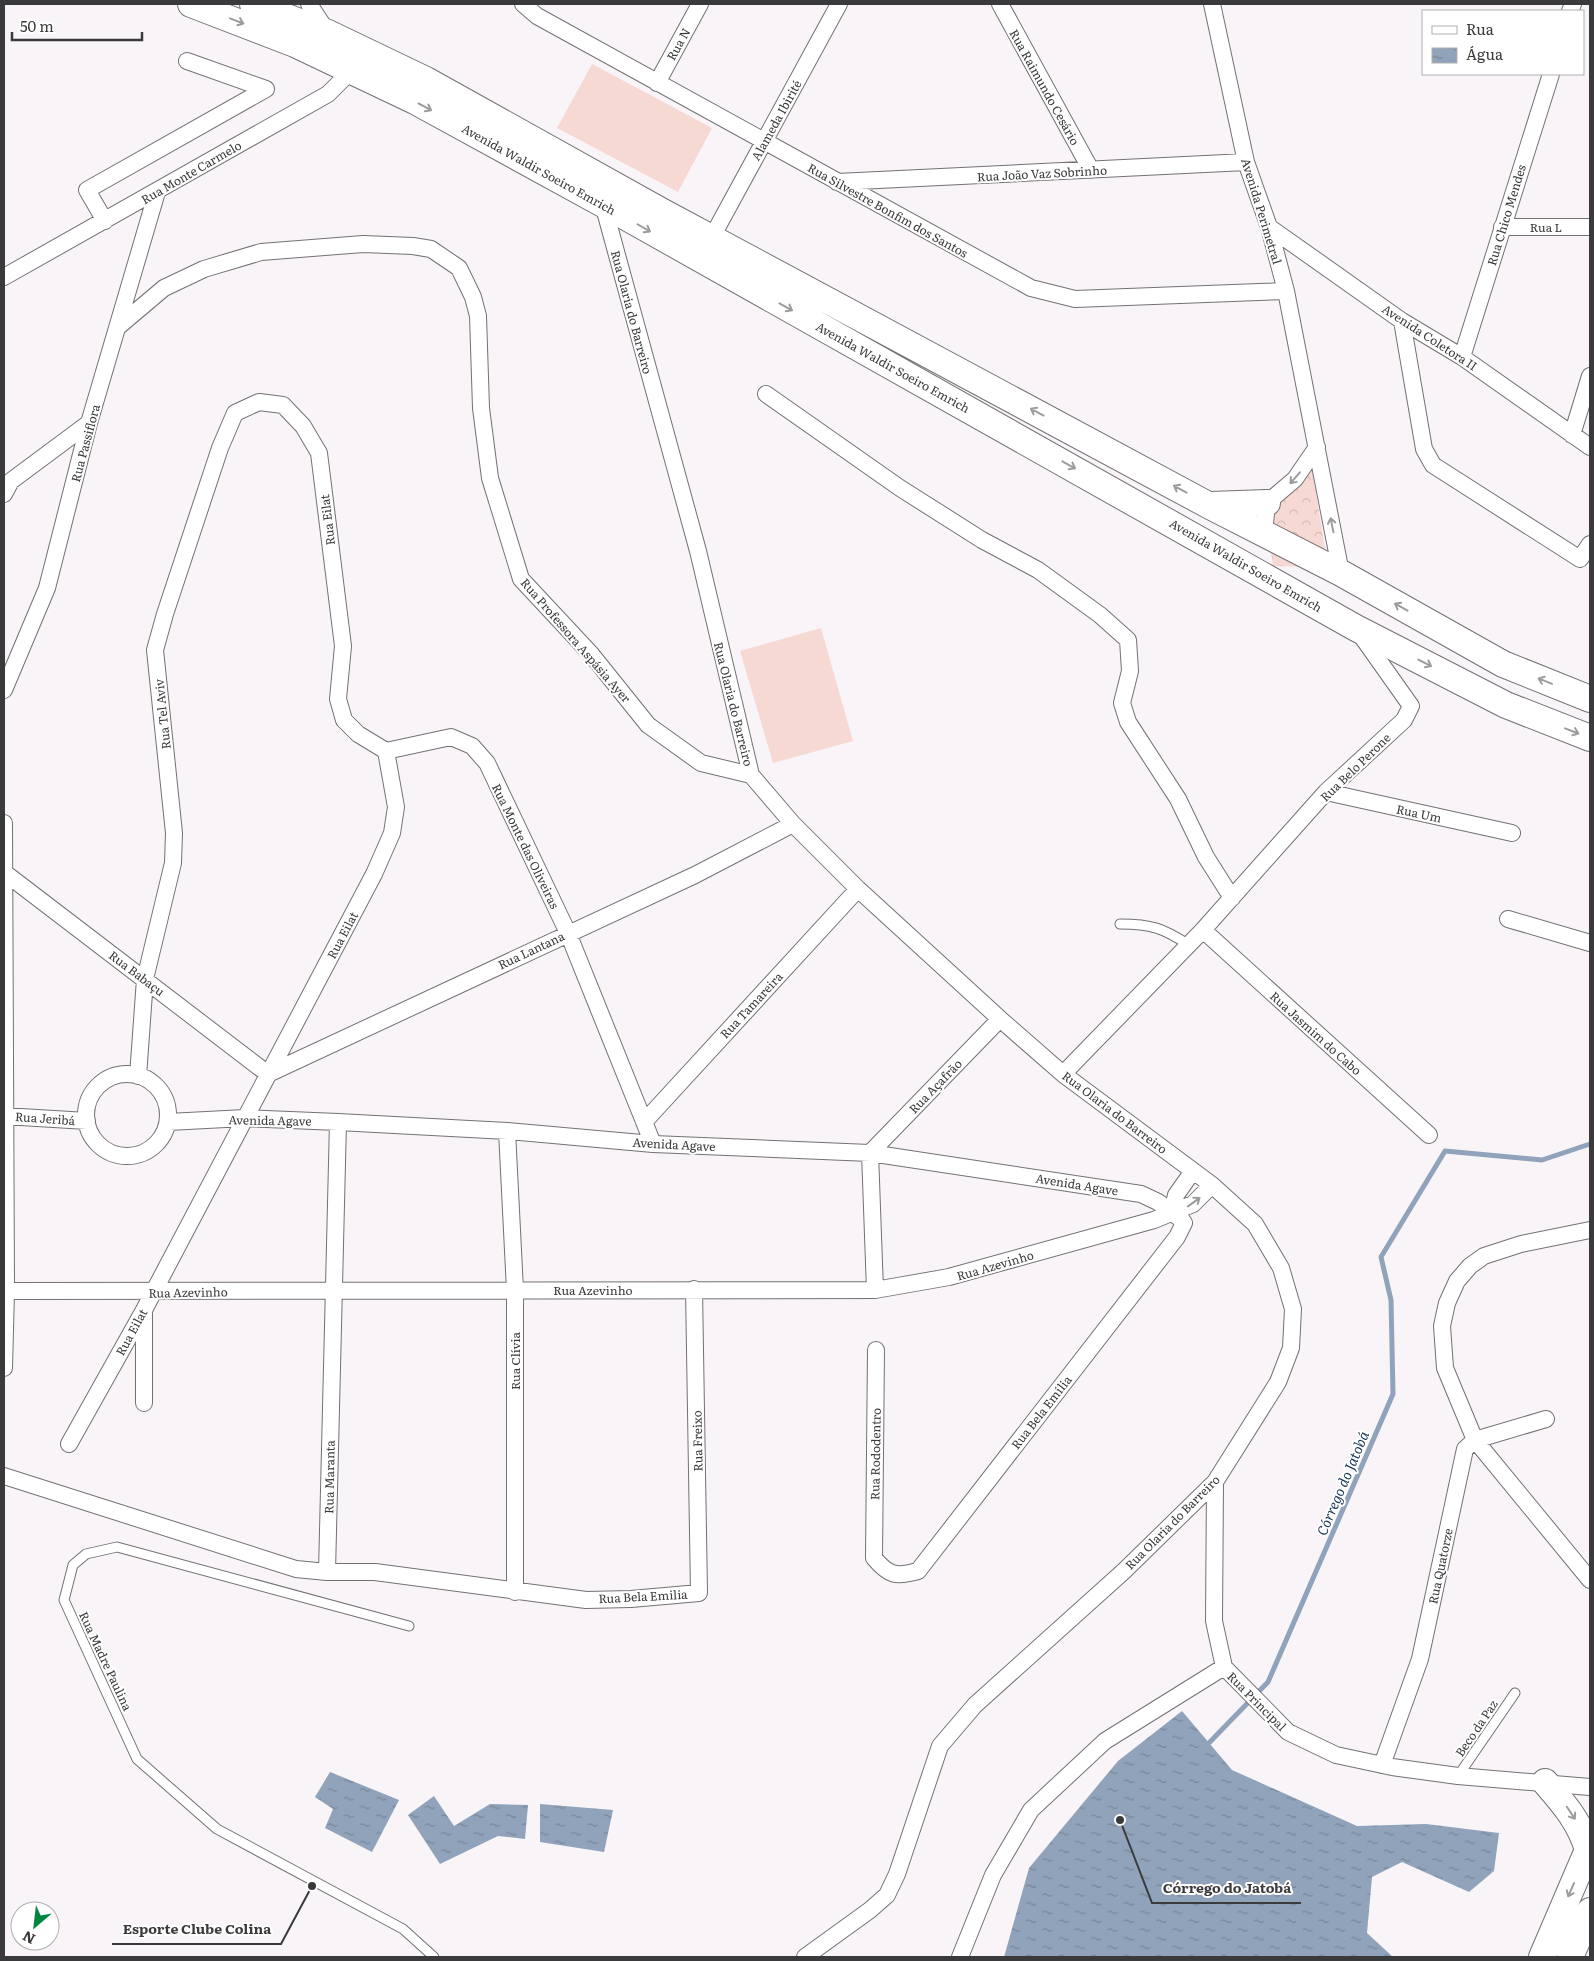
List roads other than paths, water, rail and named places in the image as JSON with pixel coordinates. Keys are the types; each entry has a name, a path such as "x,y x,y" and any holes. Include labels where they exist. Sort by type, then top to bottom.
{"main road":[{"name":"Avenida Waldir Soeiro Emrich","path":"191,4 295,44 356,60"},
{"name":"Avenida Waldir Soeiro Emrich","path":"253,4 328,32 356,60 415,102 607,193 712,237 1210,506 1341,573 1503,664 1590,699"},
{"name":"Avenida Waldir Soeiro Emrich","path":"607,193 1356,628 1506,705 1590,738"},
{"path":"1210,506 1267,502"},
{"path":"1264,534 1272,579 1341,573"},
{"path":"1542,1957 1589,1848 1571,1812 1545,1782"},
{"path":"1570,1957 1590,1911"}],"street":[{"path":"309,4 328,32"},
{"name":"Rua Silvestre Bonfim dos Santos","path":"523,4 540,10 657,84 1031,288 1075,299 1286,291"},
{"name":"Rua N","path":"657,84 700,4"},
{"name":"Alameda Ibirité","path":"712,237 840,4"},
{"name":"Rua Raimundo Cesário","path":"1000,4 1091,170"},
{"name":"Avenida Perimetral","path":"1212,4 1246,162 1269,227 1286,291 1341,573"},
{"name":"Rua Monte Carmelo","path":"4,277 328,94 356,60"},
{"path":"105,221 87,190 266,89 186,61"},
{"name":"Rua Chico Mendes","path":"1462,357 1551,75"},
{"name":"Rua João Vaz Sobrinho","path":"837,182 1246,162"},
{"name":"Rua Passiflora","path":"4,690 47,588 89,423 157,192"},
{"name":"Rua Olaria do Barreiro","path":"607,193 698,551 751,775 793,824 858,889 1000,1019 1063,1074 1212,1185 1256,1224 1281,1268 1293,1308 1291,1348 1278,1382 1215,1482 1124,1570 975,1705 940,1746 898,1874 887,1894 870,1910 805,1957"},
{"name":"Avenida Coletora II","path":"1269,227 1402,321 1462,357 1590,448"},
{"name":"Rua L","path":"1502,227 1590,227"},
{"name":"Rua Professora Aspásia Ayer","path":"119,326 164,288 204,270 261,252 363,244 412,246 431,249 459,268 473,297 478,316 481,408 490,478 521,580 591,654 648,725 701,763 751,775"},
{"path":"1402,321 1424,449 1433,465 1580,558 1590,544"},
{"path":"1572,435 1590,376"},
{"path":"766,394 900,488 982,540 1038,570 1100,615 1128,640 1130,671 1122,703 1128,722 1178,799 1206,857 1232,898"},
{"name":"Rua Tel Aviv","path":"138,1076 145,979 173,863 174,843 155,650 220,448 235,413 259,402 283,405"},
{"name":"Rua Eilat","path":"69,1444 144,1310 374,874 392,833 396,807 386,751 358,734 344,720 338,699 343,646 319,453 303,426 283,405"},
{"path":"4,494 11,481 89,423"},
{"path":"1264,534 1267,502 1296,479 1317,448"},
{"name":"Rua Belo Perone","path":"1063,1074 1203,930 1326,792 1404,720 1411,706 1356,628"},
{"name":"Rua Monte das Oliveiras","path":"386,751 451,737 472,746 487,764 568,933 653,1144"},
{"name":"Rua Um","path":"1326,792 1512,833"},
{"path":"4,823 4,1368"},
{"name":"Rua Lantana","path":"268,1074 695,875 793,824"},
{"name":"Rua Babaçu","path":"5,873 268,1074"},
{"name":"Rua Tamareira","path":"644,1122 858,889"},
{"path":"1508,920 1590,943"},
{"name":"Rua Jasmim do Cabo","path":"1203,930 1429,1135"},
{"name":"Rua Açafrão","path":"870,1153 1000,1019"},
{"path":"125,1075 138,1076 158,1088 166,1104 168,1122 157,1144 146,1152 134,1156 121,1156 109,1152 98,1144 91,1134 87,1121 87,1107 92,1095 100,1085 112,1078 125,1075"},
{"name":"Rua Jeribá","path":"4,1116 87,1121"},
{"name":"Avenida Agave","path":"168,1122 245,1118 338,1122 507,1131 653,1144 870,1153 1141,1194 1151,1198 1172,1213"},
{"name":"Rua Maranta","path":"327,1572 338,1122"},
{"name":"Rua Clívia","path":"507,1131 515,1290 515,1592"},
{"path":"870,1153 875,1290"},
{"path":"1172,1213 1176,1195 1193,1171"},
{"name":"Rua Azevinho","path":"5,1291 875,1290 949,1277 1172,1213 1193,1204 1212,1185"},
{"name":"Rua Bela Emília","path":"874,1558 885,1571 900,1576 918,1571 1177,1237 1184,1224 1172,1213"},
{"path":"1590,1230 1521,1244 1484,1256 1470,1266 1457,1281 1447,1303 1442,1326 1445,1368 1475,1440 1590,1580"},
{"name":"Rua Freixo","path":"694,1289 699,1593"},
{"path":"144,1310 144,1403"},
{"name":"Rua Rododentro","path":"874,1558 876,1350"},
{"path":"1475,1440 1546,1419"},
{"name":"Rua Quatorze","path":"1382,1765 1420,1659 1465,1449 1475,1440"},
{"path":"4,1476 259,1559 296,1569 327,1572 375,1572 515,1592"},
{"name":"Rua Principal","path":"1215,1482 1214,1621 1224,1666 1284,1728 1336,1754 1382,1765 1458,1776 1590,1787"},
{"name":"Rua Bela Emilia","path":"515,1592 586,1600 631,1599 699,1593"},
{"path":"960,1957 993,1875 1031,1810 1104,1741 1224,1666"}],"lane":[{"path":"1120,924 1146,924 1160,927 1189,945"},
{"name":"Rua Madre Paulina","path":"410,1626 117,1547 86,1554 73,1565 64,1600 137,1758 217,1829 404,1929 434,1957"},
{"name":"Beco da Paz","path":"1458,1776 1515,1693"}],"water":[{"path":"1182,1711 1232,1770 1357,1826 1426,1824 1499,1833 1494,1871 1469,1892 1402,1862 1372,1877 1367,1933 1393,1957 1004,1957 1029,1868 1118,1761"},
{"path":"330,1772 399,1800 372,1852 325,1828 333,1809 315,1797"},
{"path":"434,1796 454,1826 490,1804 528,1805 525,1839 498,1836 440,1864 408,1815"},
{"path":"540,1804 613,1810 604,1852 540,1842"}],"waterway":[{"name":"Córrego do Jatobá","path":"1206,1746 1268,1682 1393,1394 1391,1300 1381,1257 1445,1151 1542,1160 1590,1144"}],"place":[{"name":"Córrego do Jatobá","path":"1120,1820"},
{"name":"Esporte Clube Colina","path":"312,1886"}]}
